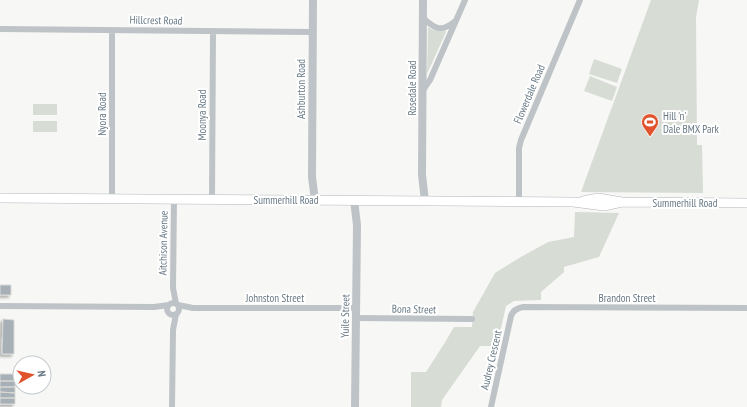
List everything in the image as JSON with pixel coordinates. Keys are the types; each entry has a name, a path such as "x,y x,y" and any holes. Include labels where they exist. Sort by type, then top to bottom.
{"main road":[{"name":"Summerhill Road","path":"0,198 573,202 598,198 622,202 747,203"}],"street":[{"name":"Ashburton Road","path":"312,200 313,0"},
{"name":"Rosedale Road","path":"422,201 423,0"},
{"path":"423,90 428,85 465,0"},
{"name":"Flowerdale Road","path":"519,202 519,148 521,140 580,0"},
{"path":"423,18 433,27 437,28 449,26 455,21"},
{"name":"Hillcrest Road","path":"0,29 312,32"},
{"name":"Nyora Road","path":"112,30 112,199"},
{"name":"Moonya Road","path":"212,200 213,31"},
{"name":"Aitchison Avenue","path":"172,407 174,199"},
{"name":"Yuile Street","path":"355,407 357,200"},
{"name":"Johnston Street","path":"0,306 356,308"},
{"name":"Brandon Street","path":"511,316 514,310 523,307 747,308"},
{"name":"Audrey Crescent","path":"491,407 511,316"},
{"name":"Bona Street","path":"356,318 472,319"}],"shaded area":[{"path":"651,0 699,0 696,17 697,145 702,145 703,193 581,192"},
{"path":"428,27 434,30 446,32 427,74"},
{"path":"594,59 622,69 617,83 589,74"},
{"path":"590,76 617,87 612,101 584,91"},
{"path":"33,104 57,104 57,115 33,115"},
{"path":"33,121 57,121 57,132 33,132"},
{"path":"575,212 619,213 599,257 564,267 564,272 541,292 541,300 514,301 506,306 497,346 480,346 442,400 441,407 411,407 411,372 426,372 454,327 472,327 473,312 495,273 548,242 574,237"}],"building":[{"path":"0,285 11,285 11,295 0,295"},
{"path":"3,319 14,320 14,354 2,354"},
{"path":"0,374 12,374 12,381 0,381"},
{"path":"0,381 12,381 12,387 0,387"},
{"path":"0,387 12,387 12,393 0,392"},
{"path":"0,392 12,393 12,395 15,395 15,398 0,398"},
{"path":"0,398 15,398 15,404 0,404"}],"place":[{"name":"Hill 'n' Dale BMX Park","path":"650,137"}]}
